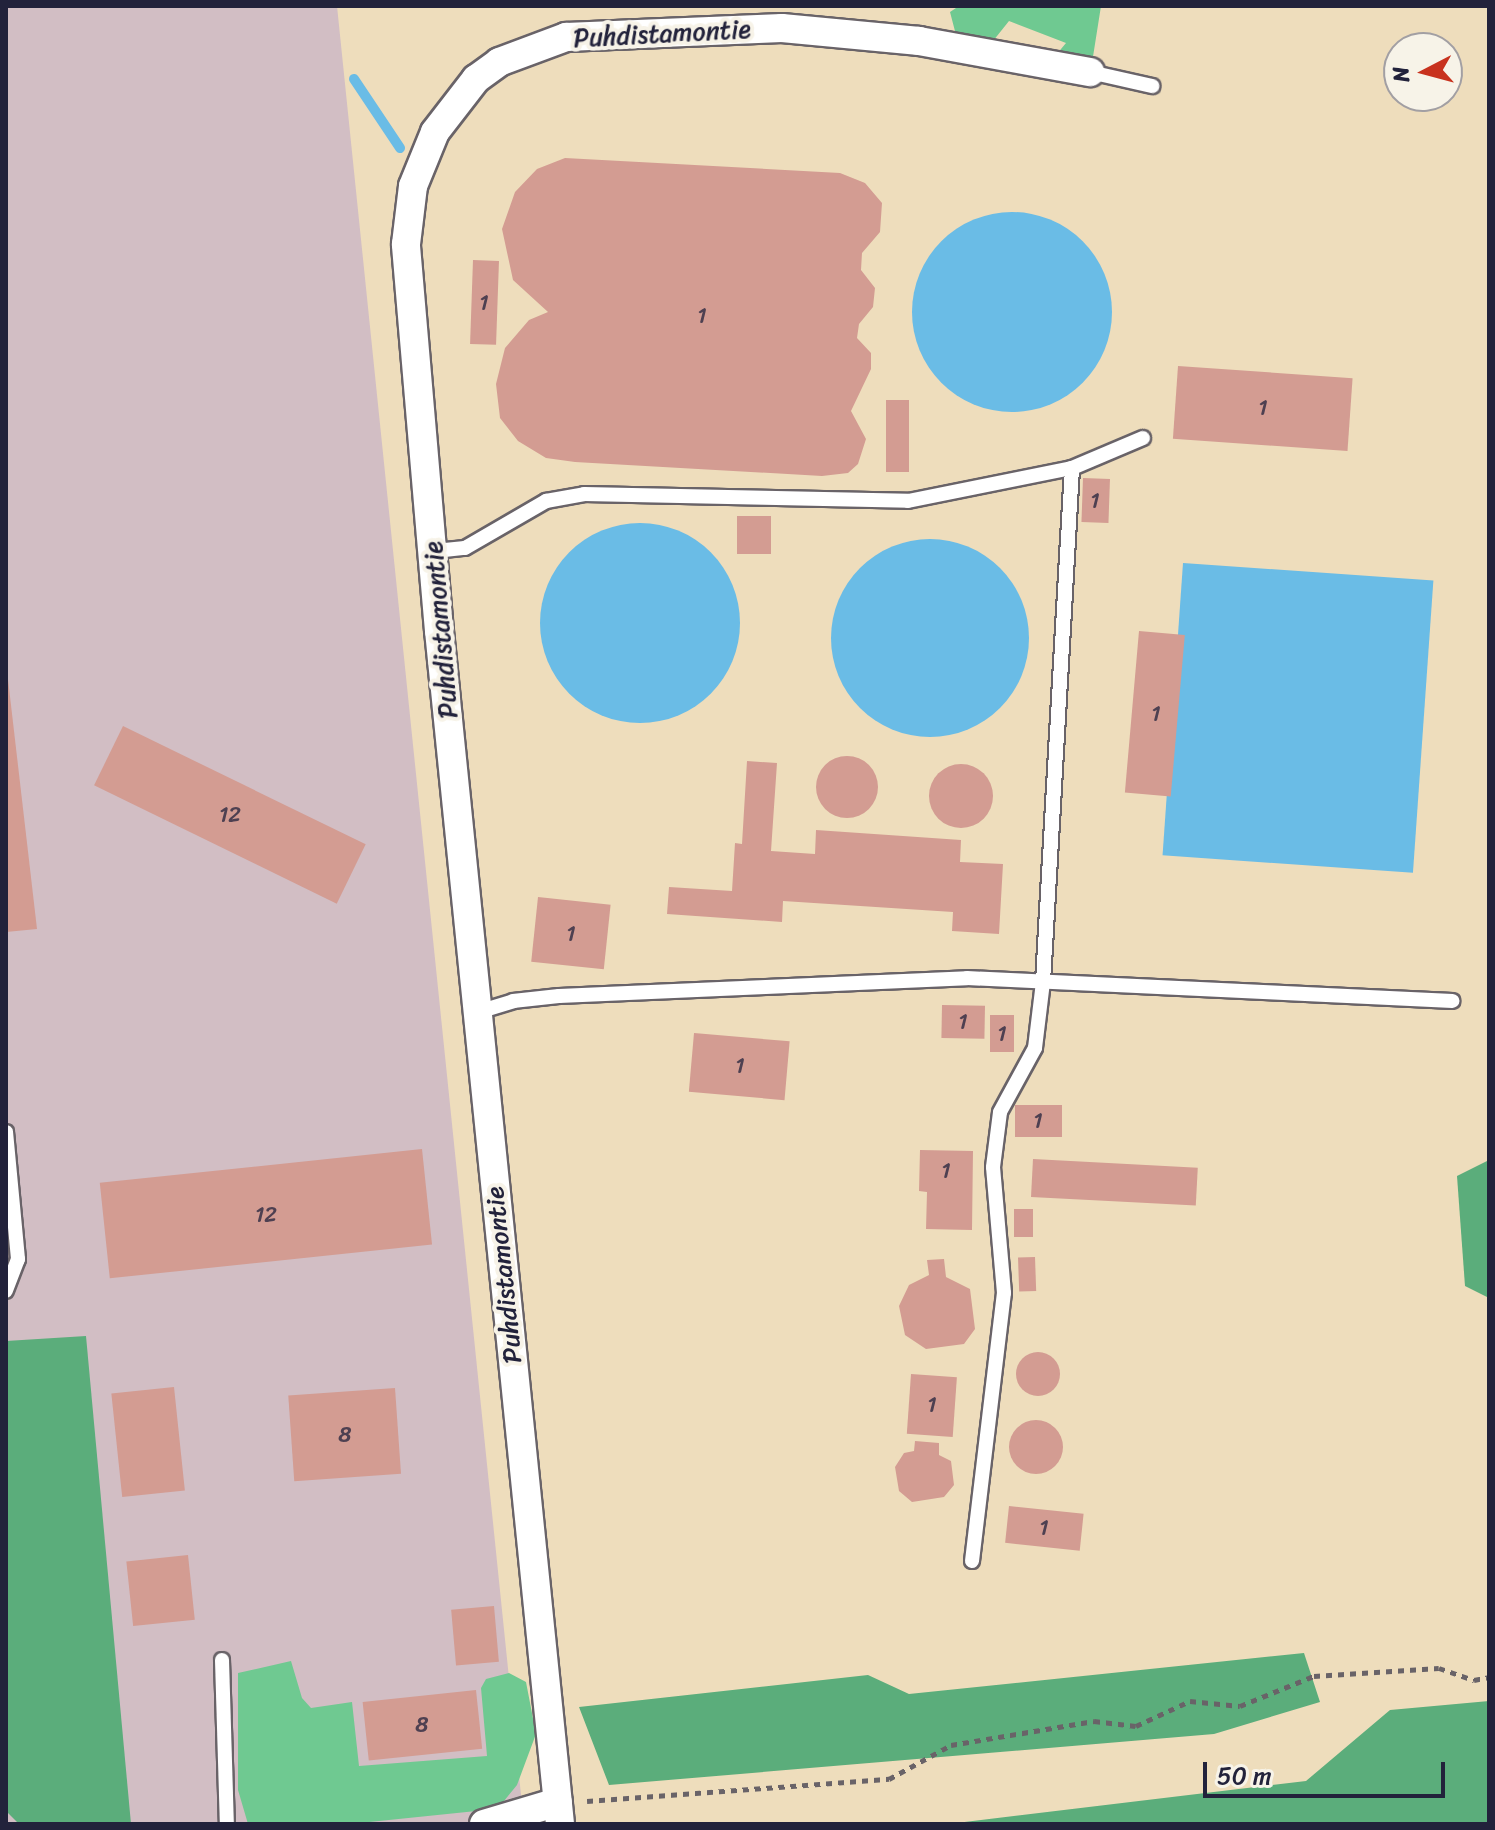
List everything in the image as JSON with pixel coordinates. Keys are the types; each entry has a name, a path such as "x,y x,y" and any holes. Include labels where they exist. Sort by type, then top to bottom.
{"street":[{"name":"Puhdistamontie","path":"559,1813 478,1012 406,244 408,214 417,175 435,132 476,79 499,62 566,37 604,32 782,28 919,41 1090,72"},
{"path":"484,1824 559,1813"}],"lane":[{"path":"1090,72 1152,86"},
{"path":"435,551 465,548 546,501 584,494 908,501 1072,468 1143,438"},
{"path":"972,1561 1004,1293 993,1167 1000,1112 1035,1048 1043,982 1072,468"},
{"path":"478,1012 513,1001 559,996 967,978 1452,1001"},
{"path":"6,1132 18,1259 6,1291"},
{"path":"222,1660 227,1824"}],"path":[{"path":"559,1813 889,1779 951,1745 1094,1721 1136,1726 1190,1701 1240,1706 1314,1676 1439,1668 1474,1680 1489,1677"}],"shaded area":[{"path":"6,6 337,6 524,1824 6,1824"}],"green space":[{"path":"959,6 1101,6 1092,63 1056,55 1066,43 1009,21 993,41 956,35 950,12"},
{"path":"1489,1160 1489,1298 1465,1286 1457,1176"},
{"path":"86,1336 131,1824 19,1824 6,1811 6,1341"},
{"path":"1304,1653 1320,1702 1214,1734 609,1785 579,1707 868,1675 909,1694"},
{"path":"291,1661 302,1698 311,1708 352,1702 359,1766 487,1756 481,1688 486,1679 509,1673 526,1682 536,1734 517,1785 504,1801 486,1810 350,1824 248,1824 238,1790 238,1673"},
{"path":"1489,1701 1489,1824 948,1824 1306,1781 1390,1710"}],"water":[{"path":"1012,212 1050,220 1082,242 1104,274 1112,312 1104,350 1082,382 1050,404 1012,412 974,404 942,382 920,350 912,312 920,274 942,242 974,220"},
{"path":"640,523 678,531 711,552 732,585 740,623 732,661 711,694 678,715 640,723 602,715 569,694 548,661 540,623 548,585 569,552 602,531"},
{"path":"930,539 968,546 1000,568 1022,600 1029,638 1022,676 1000,708 968,730 930,737 892,730 860,708 838,676 831,638 838,600 860,568 892,546"},
{"path":"1183,563 1433,581 1413,873 1163,855"}],"building":[{"path":"565,158 840,173 865,183 882,203 880,232 862,253 861,270 875,288 873,307 859,324 857,338 871,353 871,369 851,411 866,439 858,464 848,473 822,476 575,462 546,458 518,441 500,418 496,384 505,348 529,320 548,312 513,280 502,229 515,192 537,169"},
{"path":"473,260 499,261 496,345 470,344"},
{"path":"1178,366 1353,378 1347,451 1173,439"},
{"path":"886,400 909,400 909,472 886,472"},
{"path":"1083,478 1110,479 1108,523 1081,522"},
{"path":"737,516 771,516 771,554 737,554"},
{"path":"1139,631 1185,635 1171,796 1125,792"},
{"path":"6,662 37,929 6,932"},
{"path":"123,726 366,844 337,904 94,785"},
{"path":"847,756 859,758 869,765 876,775 876,799 869,809 859,816 847,818 835,816 825,809 818,799 816,787 818,775 825,765 835,758"},
{"path":"747,761 777,763 771,851 815,854 816,830 961,840 960,862 1003,864 999,934 952,931 953,912 783,901 782,922 667,914 669,887 732,891 735,843 742,844"},
{"path":"961,764 979,770 987,778 993,796 987,814 979,822 961,828 943,822 935,814 929,796 935,778 943,770"},
{"path":"538,897 611,905 604,969 531,962"},
{"path":"942,1005 985,1006 984,1039 941,1038"},
{"path":"990,1015 1014,1015 1014,1052 990,1052"},
{"path":"694,1033 790,1041 784,1100 689,1092"},
{"path":"1015,1105 1062,1105 1062,1137 1015,1137"},
{"path":"422,1149 432,1244 110,1278 100,1183"},
{"path":"920,1150 973,1151 972,1230 926,1229 927,1192 919,1191"},
{"path":"1033,1159 1198,1168 1196,1206 1031,1197"},
{"path":"1014,1209 1033,1209 1033,1237 1014,1237"},
{"path":"1035,1257 1036,1291 1019,1292 1018,1258"},
{"path":"944,1259 946,1277 970,1289 975,1329 964,1344 926,1349 905,1335 899,1306 909,1285 929,1275 927,1260"},
{"path":"1038,1352 1053,1359 1060,1374 1053,1389 1038,1396 1023,1389 1016,1374 1023,1359"},
{"path":"911,1374 957,1377 953,1437 907,1434"},
{"path":"174,1387 185,1490 122,1497 111,1394"},
{"path":"395,1388 401,1474 294,1481 288,1395"},
{"path":"1036,1420 1055,1428 1063,1447 1055,1466 1036,1474 1017,1466 1009,1447 1017,1428"},
{"path":"915,1441 939,1443 939,1455 951,1461 954,1485 944,1497 912,1502 899,1491 895,1467 904,1453 914,1451"},
{"path":"1009,1506 1084,1514 1080,1551 1005,1543"},
{"path":"188,1555 195,1620 133,1626 126,1561"},
{"path":"494,1606 499,1662 456,1666 451,1610"},
{"path":"476,1690 482,1749 369,1761 363,1702"}],"waterway":[{"path":"354,79 400,148"}]}
